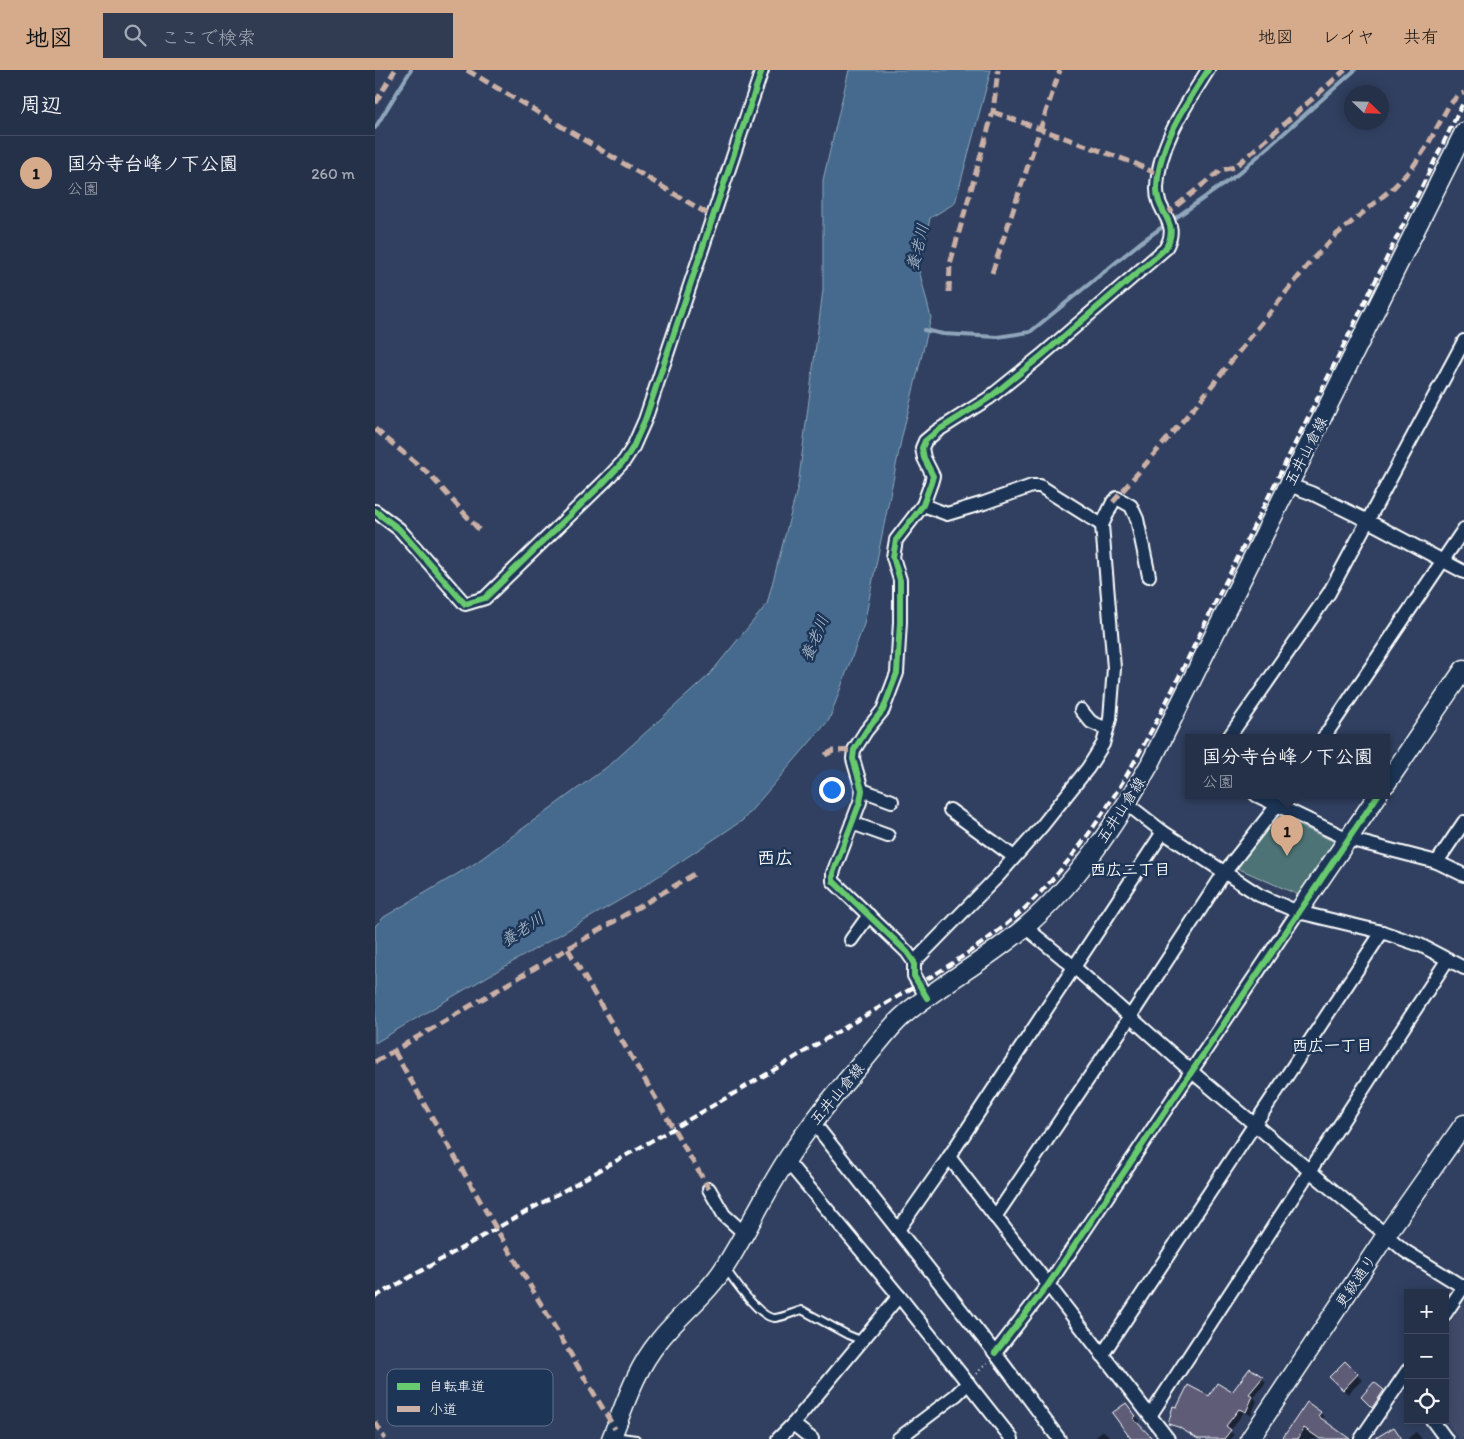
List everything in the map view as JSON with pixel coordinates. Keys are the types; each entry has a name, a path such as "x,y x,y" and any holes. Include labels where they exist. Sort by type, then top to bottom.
{"main road":[{"name":"五井山倉線","path":"612,1438 638,1371 659,1340 699,1298 725,1267 787,1160 813,1122 903,1016 995,951 1047,907 1087,862 1127,804 1151,764 1289,485 1460,151 1464,132"},
{"path":"1390,778 1464,669"},
{"path":"1298,912 1375,799"},
{"name":"更級通り","path":"1250,1439 1464,1124"}],"street":[{"path":"375,512 399,529 465,604 485,598 561,526 624,461 633,447 645,420 762,70"},
{"path":"915,962 833,881 833,873 860,802 862,790 853,758 855,750 866,731 883,710 897,673 900,580 893,557 895,540 923,505 933,476 924,458 922,448 925,441 937,431 996,392 1041,356 1165,249 1171,240 1171,233 1169,223 1159,202 1157,189 1160,169 1165,149 1185,106 1207,70"},
{"path":"1231,734 1329,593 1369,522 1464,341"},
{"path":"1289,485 1311,493 1464,572"},
{"path":"923,505 947,514 1032,486 1041,486 1102,525"},
{"path":"927,998 913,976 915,962 1042,826 1088,768 1103,744 1113,694 1114,668 1102,525 1115,500 1131,506 1137,519 1149,576"},
{"path":"1326,734 1464,529"},
{"path":"1081,710 1091,722 1107,729"},
{"path":"862,790 892,801"},
{"path":"1264,799 1348,839 1437,862 1464,875"},
{"path":"995,1217 1224,874 1282,799"},
{"path":"1127,804 1163,832 1224,874 1259,895 1298,912 1382,932 1420,945 1464,968"},
{"path":"950,810 1014,857"},
{"path":"1437,862 1464,822"},
{"path":"851,823 887,836"},
{"path":"898,1230 949,1157 1163,832"},
{"path":"995,1353 1048,1285 1298,912"},
{"path":"851,940 869,915"},
{"path":"1025,927 1074,967 1191,1071 1405,1251 1464,1287 1449,1308"},
{"path":"1102,1355 1382,932"},
{"path":"1150,1416 1448,959"},
{"path":"813,1122 995,1353 1059,1439"},
{"path":"949,1157 1168,1439"},
{"path":"787,1160 899,1296 1012,1439"},
{"path":"709,1189 724,1215 744,1233"},
{"path":"778,1439 793,1424 899,1296"},
{"path":"1361,1439 1404,1382"},
{"path":"899,1438 957,1395 968,1383"},
{"path":"793,1424 812,1439"},
{"path":"1435,1424 1446,1439"}],"lane":[{"path":"725,1267 739,1288 768,1316 775,1318 802,1310 863,1341"},
{"path":"612,1438 636,1439"}],"path":[{"path":"968,1383 995,1353"}],"shaded area":[{"path":"1464,1302 1464,1439 1459,1439 1448,1424 1449,1324"}],"green space":[{"path":"1273,813 1337,843 1301,896 1237,868"}],"water":[{"name":"養老川","path":"849,70 991,70 955,203 930,218 919,270 931,318 902,436 864,624 829,720 743,820 639,889 375,1043 375,926 384,917 474,864 611,764 709,675 767,604 798,486 823,290 823,180"}],"building":[{"path":"1345,1361 1358,1374 1343,1390 1329,1377"},
{"path":"1250,1368 1263,1377 1249,1394 1253,1396 1246,1412 1239,1409 1226,1426 1231,1430 1224,1439 1198,1439 1178,1427 1168,1424 1173,1406 1177,1407 1188,1385 1209,1396 1217,1383 1232,1392"},
{"path":"1374,1382 1384,1390 1372,1408 1361,1397"},
{"path":"1307,1402 1321,1412 1318,1416 1350,1439 1320,1439 1304,1428 1298,1439 1282,1439"},
{"path":"1126,1403 1136,1416 1133,1418 1153,1439 1131,1439 1112,1413"},
{"path":"1394,1427 1402,1439 1374,1439"}],"waterway":[{"path":"375,128 411,70"},
{"path":"924,330 943,334 997,337 1030,332 1141,242 1238,174 1355,70"}],"railway":[{"path":"375,1297 716,1104 957,960 1005,926 1059,872 1088,835 1114,796 1161,713 1464,101"}],"marked path":[{"path":"375,103 395,70"},
{"path":"467,70 713,217"},
{"path":"949,292 950,264 993,112 998,70"},
{"path":"992,273 1060,70"},
{"path":"1165,215 1221,170 1235,167 1345,70"},
{"path":"1113,502 1198,403 1311,261 1336,235 1394,187 1412,168 1427,146 1448,107 1458,95 1464,93"},
{"path":"993,112 1134,163 1159,175"},
{"path":"375,429 429,474 481,532"},
{"path":"825,755 833,751 854,750"},
{"path":"375,1062 698,872"},
{"path":"568,949 709,1189"},
{"path":"394,1051 615,1429"},
{"path":"375,1422 385,1439"}],"cycle path":[{"path":"375,511 399,529 465,604 485,598 624,461 633,447 645,420 762,70"},
{"path":"927,998 914,976 914,962 907,952 833,881 833,873 860,802 862,790 853,759 854,750 883,710 897,673 900,580 893,557 896,540 923,505 933,476 924,458 922,448 925,441 937,431 989,398 1041,356 1165,249 1171,232 1158,197 1157,188 1162,156 1175,126 1208,70"},
{"path":"995,1353 1048,1285 1375,799"}],"place":[{"name":"国分寺台峰ノ下公園","path":"1287,856"}],"district":[{"name":"西広","path":"775,858"},
{"name":"西広二丁目","path":"1130,869"},
{"name":"西広一丁目","path":"1332,1045"}]}
